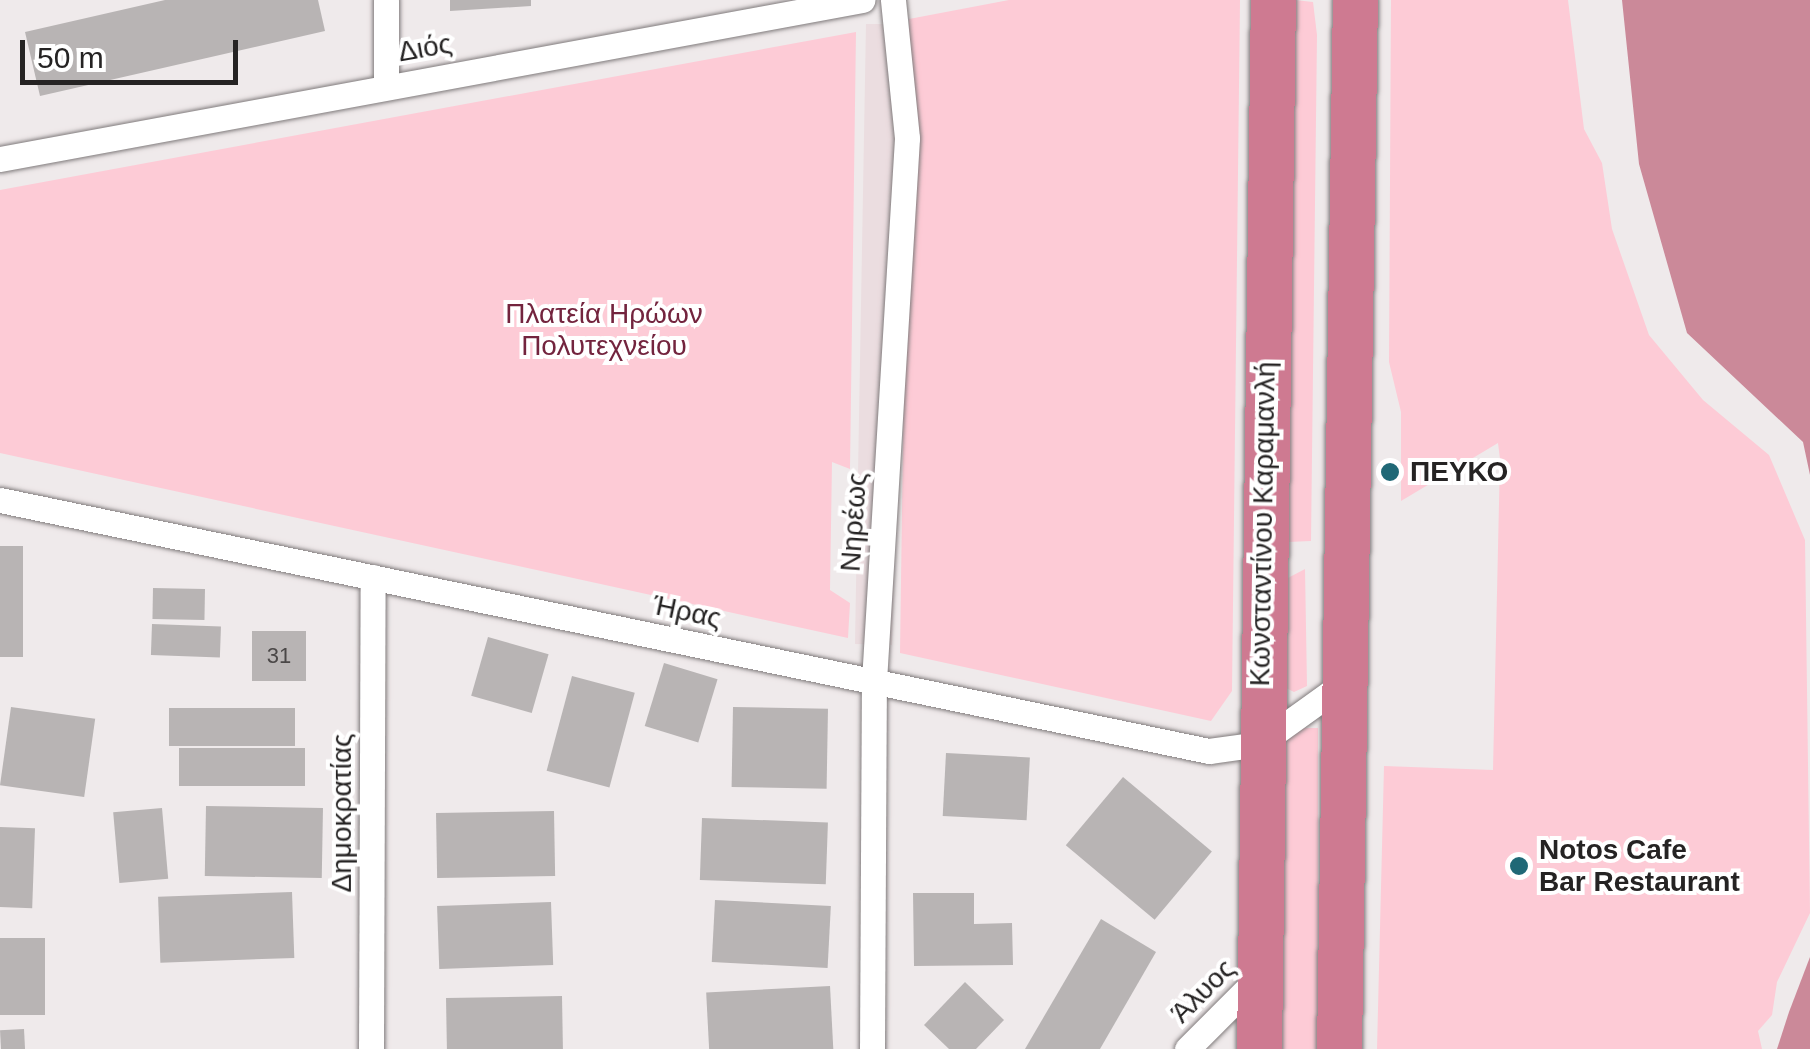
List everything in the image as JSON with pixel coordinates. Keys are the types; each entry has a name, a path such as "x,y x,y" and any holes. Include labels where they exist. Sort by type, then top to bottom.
{"highway":[{"name":"Κωνσταντίνου Καραμανλή","path":"1260,1049 1259,744 1272,0"},
{"path":"1339,1049 1354,1"}],"street":[{"path":"386,0 386,86"},
{"name":"Διός","path":"0,159 862,0"},
{"name":"Νηρέως","path":"872,1049 874,681 908,138 893,0"},
{"name":"Ήρας","path":"0,500 1209,750 1259,744 1344,683"},
{"name":"Δημοκρατίας","path":"372,577 372,1049"},
{"name":"Άλυος","path":"1186,1049 1261,975"}],"shaded area":[{"path":"1622,0 1810,0 1810,475 1803,442 1687,333 1639,164"},
{"path":"866,24 902,24 907,138 892,645 855,644"},
{"path":"1810,957 1810,1049 1777,1049 1789,1012"}],"green space":[{"path":"1009,0 1240,0 1232,691 1211,721 900,653 909,19"},
{"path":"1295,0 1313,2 1317,35 1311,541 1288,542"},
{"path":"1391,0 1568,0 1584,129 1602,163 1612,229 1649,335 1703,400 1769,455 1805,540 1810,913 1777,982 1772,1015 1758,1031 1762,1049 1377,1049 1384,766 1493,770 1500,459 1498,443 1401,501 1401,412 1389,362"},
{"name":"Πλατεία Ηρώων Πολυτεχνείου","path":"856,32 850,469 832,462 830,590 850,603 848,638 0,453 0,190"},
{"path":"1305,569 1307,686 1294,692 1284,687 1286,579"},
{"path":"1282,728 1318,728 1318,1049 1282,1049"}],"building":[{"path":"165,0 318,0 325,31 40,96 25,32"},
{"path":"450,0 531,0 531,6 450,11"},
{"path":"0,546 23,546 23,657 0,657"},
{"path":"153,588 205,589 204,620 152,619"},
{"path":"152,624 221,626 220,657 151,655"},
{"path":"252,631 306,631 306,681 252,681"},
{"path":"488,637 549,654 532,713 471,696"},
{"path":"664,663 718,679 698,742 645,726"},
{"path":"572,676 635,693 609,787 547,771"},
{"path":"11,707 95,719 84,797 0,785"},
{"path":"733,707 828,709 827,789 732,787"},
{"path":"169,708 295,708 295,746 169,746"},
{"path":"179,748 305,748 305,786 179,786"},
{"path":"946,753 1030,757 1027,820 943,816"},
{"path":"1123,777 1212,852 1155,920 1066,845"},
{"path":"206,806 323,808 322,878 205,876"},
{"path":"162,808 168,879 119,883 113,812"},
{"path":"554,811 555,876 437,878 436,813"},
{"path":"702,818 828,822 826,884 700,880"},
{"path":"0,827 35,828 32,908 0,907"},
{"path":"292,892 294,958 160,963 158,897"},
{"path":"913,893 974,893 974,924 1012,923 1013,965 914,966"},
{"path":"715,900 831,906 828,968 712,962"},
{"path":"551,902 553,965 439,969 437,906"},
{"path":"1101,919 1156,952 1100,1049 1025,1049"},
{"path":"0,938 45,938 45,1015 0,1015"},
{"path":"965,982 1004,1020 976,1049 949,1049 924,1025"},
{"path":"830,986 833,1049 709,1049 706,992"},
{"path":"562,996 563,1049 447,1049 446,998"},
{"path":"24,1029 25,1049 1,1049 0,1030"}],"place":[{"name":"ΠΕΥΚΟ","path":"1390,472"},
{"name":"Notos Cafe Bar Restaurant","path":"1519,866"}]}
